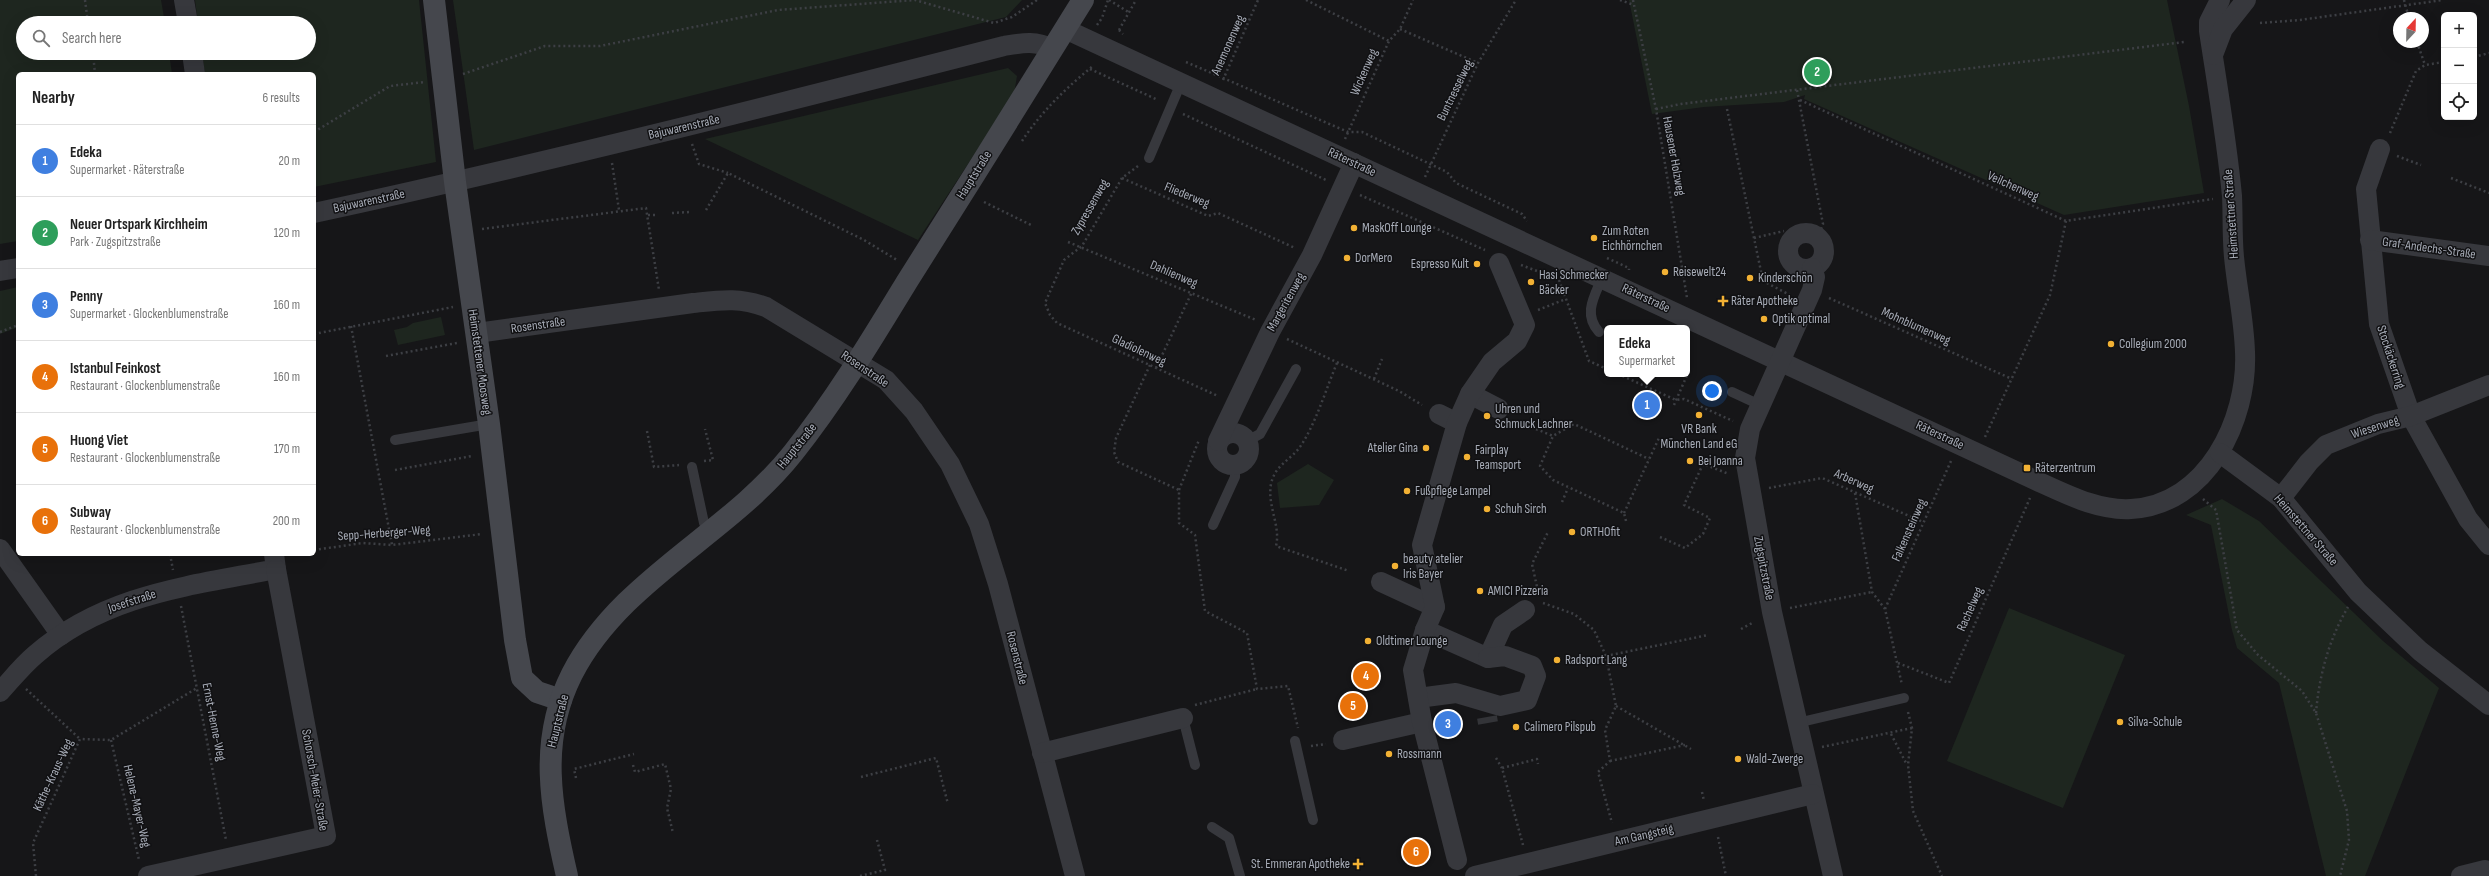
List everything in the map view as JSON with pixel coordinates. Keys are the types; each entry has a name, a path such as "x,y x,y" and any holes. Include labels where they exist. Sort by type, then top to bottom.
{"street":[{"path":"184,0 187,16"},
{"name":"Heimstettener Moosweg","path":"434,0 456,182 489,424 515,640 522,678 537,692 561,700"},
{"name":"Hauptstraße","path":"567,876 551,795 550,746 561,700 573,672 603,628 654,578 709,534 766,484 792,455 857,362 1083,0"},
{"name":"Heimstettner Straße","path":"2220,0 2209,22 2232,196 2234,255 2245,352 2239,406 2220,453 2281,498 2358,592 2420,651 2489,705"},
{"name":"Heimstettner Straße","path":"2213,57 2223,29 2246,0"},
{"name":"Räterstraße","path":"1065,29 2074,497 2098,505 2130,509 2150,507 2176,496 2193,484 2220,453"},
{"name":"Bajuwarenstraße","path":"316,213 456,182 609,143 687,127 1004,46 1030,42 1041,43 1053,49"},
{"path":"193,60 195,72"},
{"name":"Stockäckerring","path":"2380,149 2366,189 2379,324 2411,416 2468,519 2489,545"},
{"name":"Margeritenweg","path":"1218,441 1271,329 1312,255 1346,159"},
{"path":"1809,234 1818,238 1822,245 1824,254 1820,262 1812,268 1806,269 1795,265 1788,256 1788,250 1792,239 1797,235 1809,234"},
{"name":"Graf-Andechs-Straße","path":"2370,240 2489,256"},
{"path":"1456,860 1422,722 1414,670 1424,630 1435,607 1422,545 1457,423 1470,394 1492,362 1517,341 1525,325 1527,314 1499,264"},
{"path":"0,271 16,268"},
{"name":"Zugspitzstraße","path":"1812,268 1815,277 1812,290 1760,405 1750,429 1746,447 1750,491 1772,612 1833,876"},
{"name":"Rosenstraße","path":"477,336 661,307 726,299 748,300 766,307 886,380 914,411 950,464 965,491 979,524 998,584 1075,876"},
{"name":"Wiesenweg","path":"2281,498 2309,462 2326,445 2378,424 2411,416 2489,385"},
{"path":"1470,394 1499,409"},
{"path":"1439,414 1457,423"},
{"path":"1231,432 1241,434 1247,441 1249,453 1242,462 1235,465 1227,464 1219,457 1218,441 1226,434 1231,432"},
{"path":"0,549 61,635"},
{"name":"Josefstraße","path":"0,692 35,655 61,635 90,617 121,603 275,561"},
{"name":"Schorsch-Meier-Straße","path":"144,872 229,859 326,836 275,561"},
{"path":"1381,582 1435,607"},
{"path":"1488,658 1503,625 1525,610"},
{"path":"1418,698 1456,693 1486,709 1527,700 1536,676 1532,666 1505,656 1488,658 1424,630"},
{"path":"1042,753 1188,712"},
{"path":"1343,740 1422,722"},
{"name":"Am Gangsteig","path":"1475,876 1813,794"},
{"path":"2461,876 2487,869"}],"lane":[{"path":"1149,158 1181,83"},
{"path":"1599,332 1593,325 1590,309 1602,278"},
{"path":"1247,441 1260,434 1296,369"},
{"path":"1732,392 1760,405"},
{"path":"395,440 489,424"},
{"path":"1213,525 1235,477 1235,465"},
{"path":"692,467 704,523 709,534"},
{"path":"1797,723 1904,698"},
{"path":"1188,712 1195,765"},
{"path":"1295,741 1313,820"},
{"path":"1212,828 1229,838 1240,876"}],"path":[{"path":"85,0 87,16"},
{"path":"316,131 390,86 444,79 484,68 545,46 600,46 778,10 915,0 994,23 1012,17 1037,0"},
{"path":"1086,39 1102,18 1108,0 1130,13"},
{"path":"1123,33 1119,31 1136,0"},
{"name":"Anemonenweg","path":"1215,99 1258,0"},
{"path":"1306,0 1390,41"},
{"name":"Wickenweg","path":"1346,159 1348,132 1390,41 1400,29 1413,0"},
{"name":"Buntnesselweg","path":"1418,193 1478,63 1516,0"},
{"path":"1620,0 1634,5"},
{"name":"Hausener Holzweg","path":"1634,0 1656,109 1688,295 1681,315"},
{"path":"2404,0 2407,12"},
{"path":"2260,23 2300,20 2442,0"},
{"path":"1400,29 1478,63"},
{"path":"1656,109 1681,104 1797,89 2184,42"},
{"path":"2419,48 2425,65"},
{"path":"2477,56 2489,53"},
{"path":"93,60 96,72"},
{"path":"1184,61 1348,132 1362,132 1447,172 1456,183 1522,214 1527,221 1533,224"},
{"path":"2420,165 2380,149 2395,125 2416,72 2425,65 2441,62"},
{"path":"1022,141 1031,126 1069,85 1093,66"},
{"path":"1090,69 1105,76"},
{"path":"1797,89 1823,224 1818,238"},
{"name":"Veilchenweg","path":"1800,100 2066,222"},
{"path":"1727,109 1763,281 1790,294 1787,301"},
{"path":"687,127 699,164 728,173 864,240 914,271"},
{"path":"609,143 619,210"},
{"name":"Zypressenweg","path":"1045,303 1064,260 1082,246 1122,178 1149,158"},
{"path":"706,210 728,173"},
{"name":"Fliederweg","path":"1122,178 1208,216 1218,213 1312,255"},
{"path":"2452,178 2489,193"},
{"path":"1978,453 2050,295 2066,222 2232,196"},
{"path":"984,202 1031,225"},
{"path":"463,232 619,210 646,208 661,307"},
{"path":"672,213 690,212"},
{"path":"647,215 655,215"},
{"path":"1754,238 1784,231"},
{"name":"Dahlienweg","path":"1068,242 1082,246 1192,292 1271,329 1337,363 1399,391 1439,414"},
{"path":"1551,255 1589,361 1604,368"},
{"path":"1600,255 1629,268 1621,287"},
{"name":"Mohnblumenweg","path":"1812,290 2012,379"},
{"path":"1156,368 1192,292"},
{"path":"1527,314 1566,300"},
{"name":"Gladiolenweg","path":"1045,303 1050,315 1057,323 1235,404"},
{"path":"316,334 472,304"},
{"path":"0,332 16,326"},
{"path":"351,326 392,545"},
{"path":"386,356 477,336"},
{"path":"1374,379 1382,360"},
{"path":"1337,363 1302,445 1278,466 1271,483 1270,504 1278,537 1276,546 1349,571"},
{"path":"1150,365 1116,438 1114,452 1118,462 1179,490 1179,523 1195,535 1205,611 1247,633 1257,689"},
{"path":"1625,377 1676,400 1684,399 1750,429"},
{"path":"1674,405 1686,377"},
{"path":"1624,513 1553,480 1540,466 1553,436 1574,424 1649,459"},
{"path":"647,431 654,467 690,464 692,467 694,463 713,460 705,429"},
{"path":"1536,429 1553,436"},
{"path":"1626,521 1624,513 1658,438"},
{"path":"395,470 492,452"},
{"name":"Falkensteinweg","path":"1885,609 1952,460"},
{"path":"1660,537 1684,548 1703,534 1710,518 1684,505 1703,464 1727,475 1747,471"},
{"name":"Arberweg","path":"1750,491 1822,478 1923,522"},
{"path":"1562,502 1568,488"},
{"name":"Rachelweg","path":"1898,663 1949,683 2032,494"},
{"path":"2203,499 2216,510 2237,630 2258,655 2302,691 2316,713 2347,811 2349,840 2340,876"},
{"name":"Sepp-Herberger-Weg","path":"316,550 363,542 392,545 502,531"},
{"path":"1548,532 1532,564 1540,603 1574,614 1594,630 1606,656 1616,706 1605,730 1610,761"},
{"name":"Ernst-Henne-Weg","path":"178,588 229,859"},
{"path":"1772,612 1872,592"},
{"path":"2316,713 2318,690 2327,656 2341,619 2358,592"},
{"path":"1606,656 1708,635"},
{"path":"13,678 80,739"},
{"path":"1188,712 1257,689 1288,686 1297,726"},
{"path":"111,740 197,688"},
{"path":"1616,706 1691,749"},
{"path":"1803,750 1891,734 1912,728"},
{"path":"1891,734 1908,765"},
{"name":"Käthe-Kraus-Weg","path":"36,876 33,843 80,739 111,740"},
{"name":"Helene-Mayer-Weg","path":"111,740 144,872"},
{"path":"1616,841 1598,772 1610,761 1685,745"},
{"path":"576,778 574,769 634,754"},
{"path":"861,777 936,758 948,804"},
{"path":"1496,758 1502,768 1528,863"},
{"path":"1502,768 1537,759 1538,764"},
{"path":"633,765 635,772 665,764 671,789 666,808 672,832"},
{"path":"1714,819 1726,876"},
{"path":"860,876 885,870 877,840"}],"shaded area":[{"path":"0,0 161,0 164,16 16,16 16,60 170,60 172,72 16,72 16,241 0,244"},
{"path":"195,0 419,0 436,162 316,187 316,72 205,72 203,60 316,60 316,16 197,16"},
{"path":"453,0 1022,0 1006,17 474,150"},
{"path":"1629,0 2167,0 2189,106 2204,193 2064,215 1804,99 1805,95 1784,102 1704,107 1652,114"},
{"path":"1008,68 1017,76 1014,94 918,240 705,139"},
{"path":"16,287 16,328 0,334 0,291"},
{"path":"441,317 445,335 398,345 394,330 407,327 413,323"},
{"path":"1308,464 1334,480 1319,505 1280,508 1277,483"},
{"path":"2222,499 2259,521 2383,641 2439,688 2365,876 2326,876 2279,683 2237,648 2211,525 2186,515"},
{"path":"2009,608 2125,655 2063,808 1947,761"}],"tunnel":[{"path":"1487,717 1488,723"}],"place":[{"name":"Neuer Ortspark Kirchheim","path":"1817,72"},
{"name":"MaskOff Lounge","path":"1354,228"},
{"name":"Zum Roten Eichhörnchen","path":"1594,238"},
{"name":"DorMero","path":"1347,258"},
{"name":"Espresso Kult","path":"1477,264"},
{"name":"Reisewelt24","path":"1665,272"},
{"name":"Kinderschön","path":"1750,278"},
{"name":"Hasi Schmecker Bäcker","path":"1531,282"},
{"name":"Räter Apotheke","path":"1723,301"},
{"name":"Optik optimal","path":"1764,319"},
{"name":"Collegium 2000","path":"2111,344"},
{"name":"Edeka","path":"1647,405"},
{"name":"VR Bank München Land eG","path":"1699,415"},
{"name":"Uhren und Schmuck Lachner","path":"1487,416"},
{"name":"Atelier Gina","path":"1426,448"},
{"name":"Fairplay Teamsport","path":"1467,457"},
{"name":"Bei Joanna","path":"1690,461"},
{"name":"Räterzentrum","path":"2027,468"},
{"name":"Fußpflege Lampel","path":"1407,491"},
{"name":"Schuh Sirch","path":"1487,509"},
{"name":"ORTHOfit","path":"1572,532"},
{"name":"beauty atelier Iris Bayer","path":"1395,566"},
{"name":"AMICI Pizzeria","path":"1480,591"},
{"name":"Oldtimer Lounge","path":"1368,641"},
{"name":"Radsport Lang","path":"1557,660"},
{"name":"Istanbul Feinkost","path":"1366,676"},
{"name":"Huong Viet","path":"1353,706"},
{"name":"Silva-Schule","path":"2120,722"},
{"name":"Penny","path":"1448,724"},
{"name":"Calimero Pilspub","path":"1516,727"},
{"name":"Rossmann","path":"1389,754"},
{"name":"Wald-Zwerge","path":"1738,759"},
{"name":"Subway","path":"1416,852"},
{"name":"St. Emmeran Apotheke","path":"1358,864"}]}
